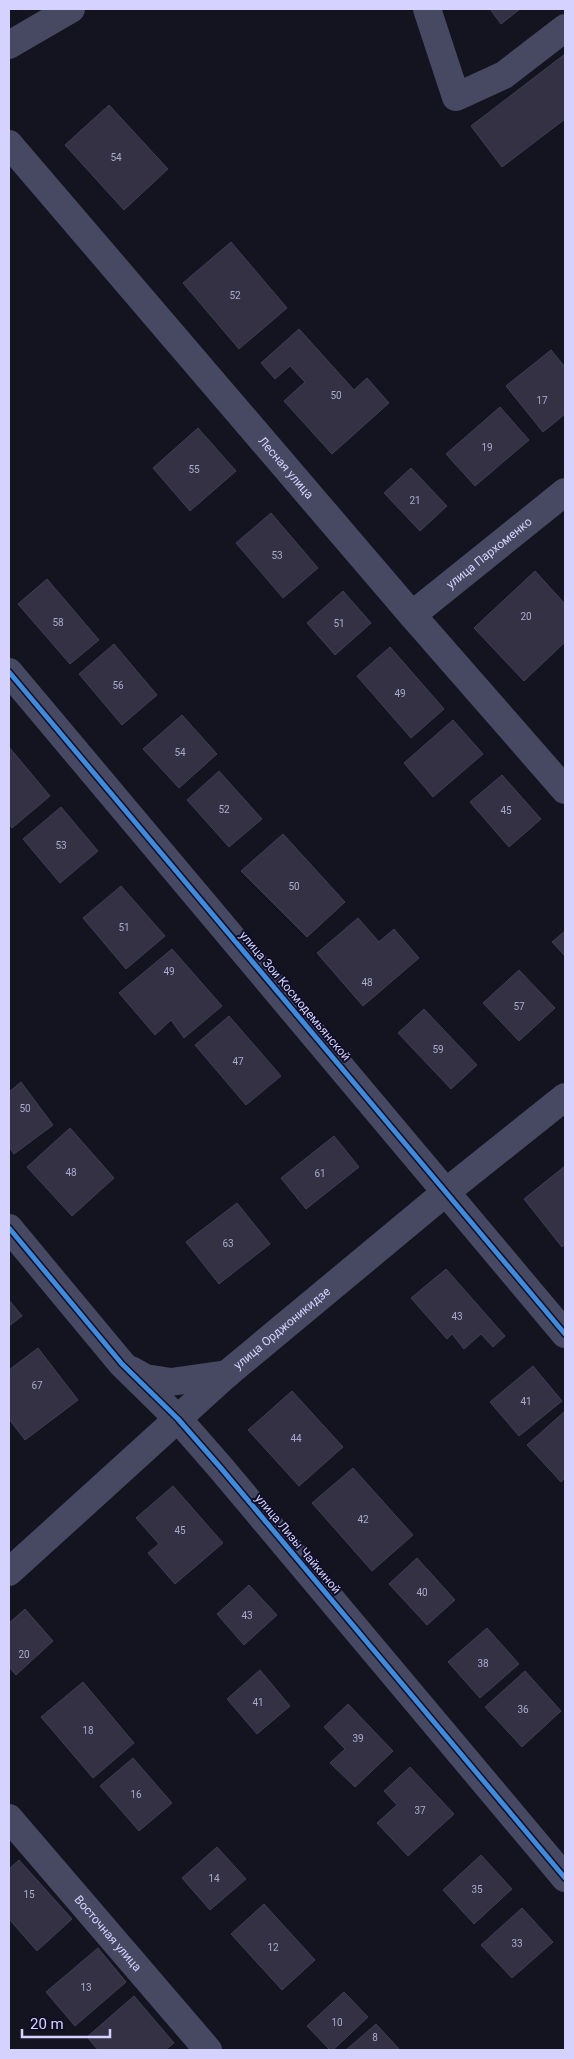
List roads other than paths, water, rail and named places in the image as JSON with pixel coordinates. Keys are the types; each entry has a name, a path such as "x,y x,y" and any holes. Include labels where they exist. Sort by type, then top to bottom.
{"street":[{"path":"9,45 71,9"},
{"path":"427,9 456,97 504,75 565,28"},
{"name":"Лесная улица","path":"9,144 412,615 565,790"},
{"name":"улица Пархоменко","path":"412,615 565,492"},
{"name":"улица Зои Космодемьянской","path":"9,672 565,1334"},
{"name":"улица Орджоникидзе","path":"9,1572 227,1374 446,1192 565,1097"},
{"name":"улица Лизы Чайкиной","path":"9,1228 122,1364 178,1420 233,1482 565,1878"},
{"path":"122,1364 144,1378 171,1382 227,1374"},
{"name":"Восточная улица","path":"9,1818 208,2050"}]}
